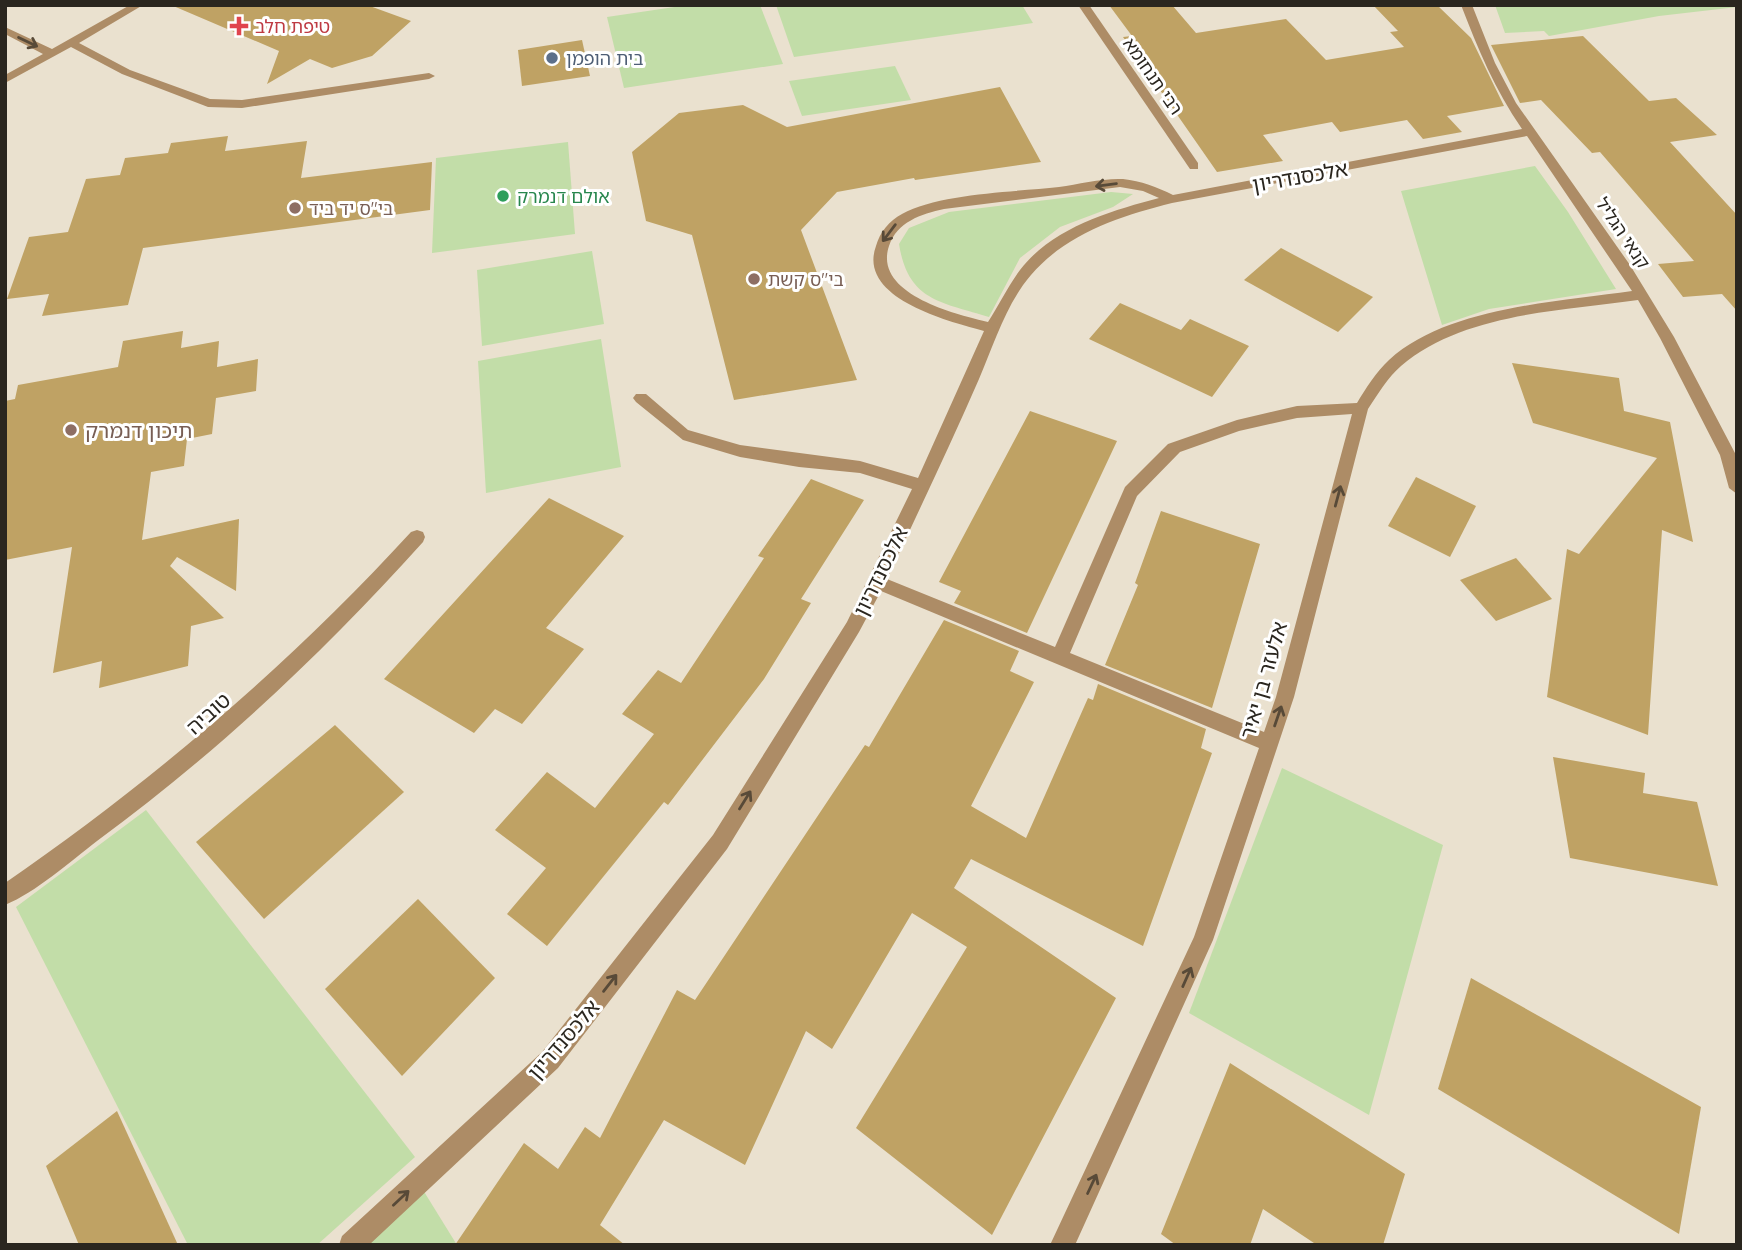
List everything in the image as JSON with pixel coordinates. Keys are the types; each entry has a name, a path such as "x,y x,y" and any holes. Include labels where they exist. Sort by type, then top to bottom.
{"street":[{"path":"5,80 138,5"},
{"name":"רבי תנחומא","path":"1083,5 1194,166"},
{"name":"קנאי הגליל","path":"1466,5 1489,63 1528,132 1578,200 1667,337 1732,456 1737,488"},
{"path":"5,30 51,53"},
{"path":"71,43 127,72 186,97 208,103 242,104 429,76"},
{"name":"אלכסנדריון","path":"351,1245 550,1060 720,842 853,627 877,582 972,378 992,328 1026,272 1055,246 1088,225 1171,198 1528,132"},
{"path":"992,328 925,307 894,288 879,268 880,245 892,226 916,211 944,205 1120,183 1146,187 1171,198"},
{"name":"אלעזר בן יאיר","path":"1062,1245 1203,940 1285,697 1361,408 1397,361 1426,343 1459,328 1496,318 1641,295"},
{"path":"641,398 683,434 764,455 860,467 920,485"},
{"path":"1059,657 1131,492 1174,448 1237,426 1297,412 1361,408"},
{"name":"טוביה","path":"5,895 117,816 202,750 372,589 417,537"},
{"path":"877,582 1269,743"}],"green space":[{"path":"688,5 760,5 783,64 624,88 607,17"},
{"path":"776,5 1022,5 1033,23 794,57"},
{"path":"1495,5 1737,7 1659,16 1549,36 1544,31 1505,33"},
{"path":"895,66 911,100 802,116 789,81"},
{"name":"אולם דנמרק","path":"568,142 575,234 432,253 436,158"},
{"path":"1535,166 1568,212 1616,289 1489,309 1442,325 1401,191"},
{"path":"1111,192 1133,194 1113,207 1060,227 1020,258 989,317 929,296 910,277 903,263 899,244 909,228 949,212"},
{"path":"592,251 604,324 482,346 477,270"},
{"path":"601,339 621,467 486,493 478,361"},
{"path":"1282,768 1443,845 1369,1115 1189,1013"},
{"path":"146,810 415,1157 317,1245 188,1245 16,907"},
{"path":"423,1190 457,1245 363,1245"}],"building":[{"path":"171,5 367,5 411,21 372,56 332,68 310,59 267,84 279,51"},
{"path":"1109,5 1172,5 1196,33 1286,19 1326,60 1404,47 1390,32 1398,31 1373,5 1437,5 1471,38 1504,106 1447,116 1462,132 1423,139 1407,120 1340,132 1332,122 1263,135 1283,161 1217,172 1123,37 1132,36"},
{"path":"1583,36 1649,101 1676,98 1717,135 1670,142 1737,215 1737,311 1722,294 1683,297 1658,264 1694,261 1600,152 1592,153 1541,100 1520,103 1491,45"},
{"name":"בית הופמן","path":"582,40 590,76 522,86 518,50"},
{"path":"1000,87 1041,162 915,180 914,178 837,192 801,230 857,380 734,400 692,235 646,221 632,152 679,113 743,105 787,127"},
{"path":"228,136 225,151 307,141 301,178 432,162 430,210 143,248 128,305 42,316 49,294 7,299 29,237 68,232 86,179 120,175 125,158 168,153 171,143"},
{"path":"1281,248 1373,297 1338,332 1244,280"},
{"path":"1120,303 1181,330 1190,319 1249,346 1212,397 1089,339"},
{"path":"183,331 181,348 219,341 217,367 258,359 256,391 216,398 212,434 187,439 184,466 151,472 142,540 239,519 236,591 177,557 170,566 224,618 191,626 188,666 99,688 102,661 53,673 72,547 5,560 5,401 15,399 18,385 118,367 123,341"},
{"path":"1512,363 1619,378 1624,411 1670,422 1693,542 1662,530 1648,735 1547,697 1567,549 1579,554 1657,458 1533,423"},
{"path":"1030,411 1117,441 1027,633 954,603 961,591 939,582"},
{"path":"1416,477 1476,506 1450,557 1388,526"},
{"path":"811,479 864,500 801,599 811,603 764,679 668,805 664,802 547,946 507,914 546,868 495,830 547,772 595,808 654,734 622,714 658,670 681,683 764,558 758,556"},
{"path":"549,498 624,536 546,628 584,649 522,724 495,709 474,733 384,679"},
{"path":"1161,511 1260,544 1212,708 1105,665 1138,585 1135,583"},
{"path":"1516,558 1552,599 1496,621 1460,580"},
{"path":"944,620 1019,651 1010,671 1034,682 971,806 1026,838 1088,698 1093,700 1098,684 1206,729 1201,748 1212,753 1143,946 971,859 954,888 1116,998 992,1235 856,1128 967,947 912,913 832,1049 806,1031 745,1165 664,1120 600,1225 625,1245 455,1245 524,1143 558,1169 585,1127 600,1138 677,990 695,1000 865,745 869,747"},
{"path":"335,725 404,792 264,919 196,842"},
{"path":"1553,757 1645,773 1643,793 1697,802 1718,886 1570,858"},
{"path":"418,899 495,978 402,1076 325,989"},
{"path":"1471,978 1701,1107 1679,1234 1438,1089"},
{"path":"1230,1063 1405,1174 1383,1245 1317,1245 1263,1209 1250,1245 1176,1245 1161,1234"},
{"path":"117,1111 178,1245 79,1245 46,1166"}],"place":[{"name":"טיפת חלב","path":"239,26"},
{"name":"בית הופמן","path":"552,58"},
{"name":"אולם דנמרק","path":"503,196"},
{"name":"בי\"ס יד ביד","path":"295,208"},
{"name":"בי\"ס קשת","path":"754,279"},
{"name":"תיכון דנמרק","path":"71,430"}]}
